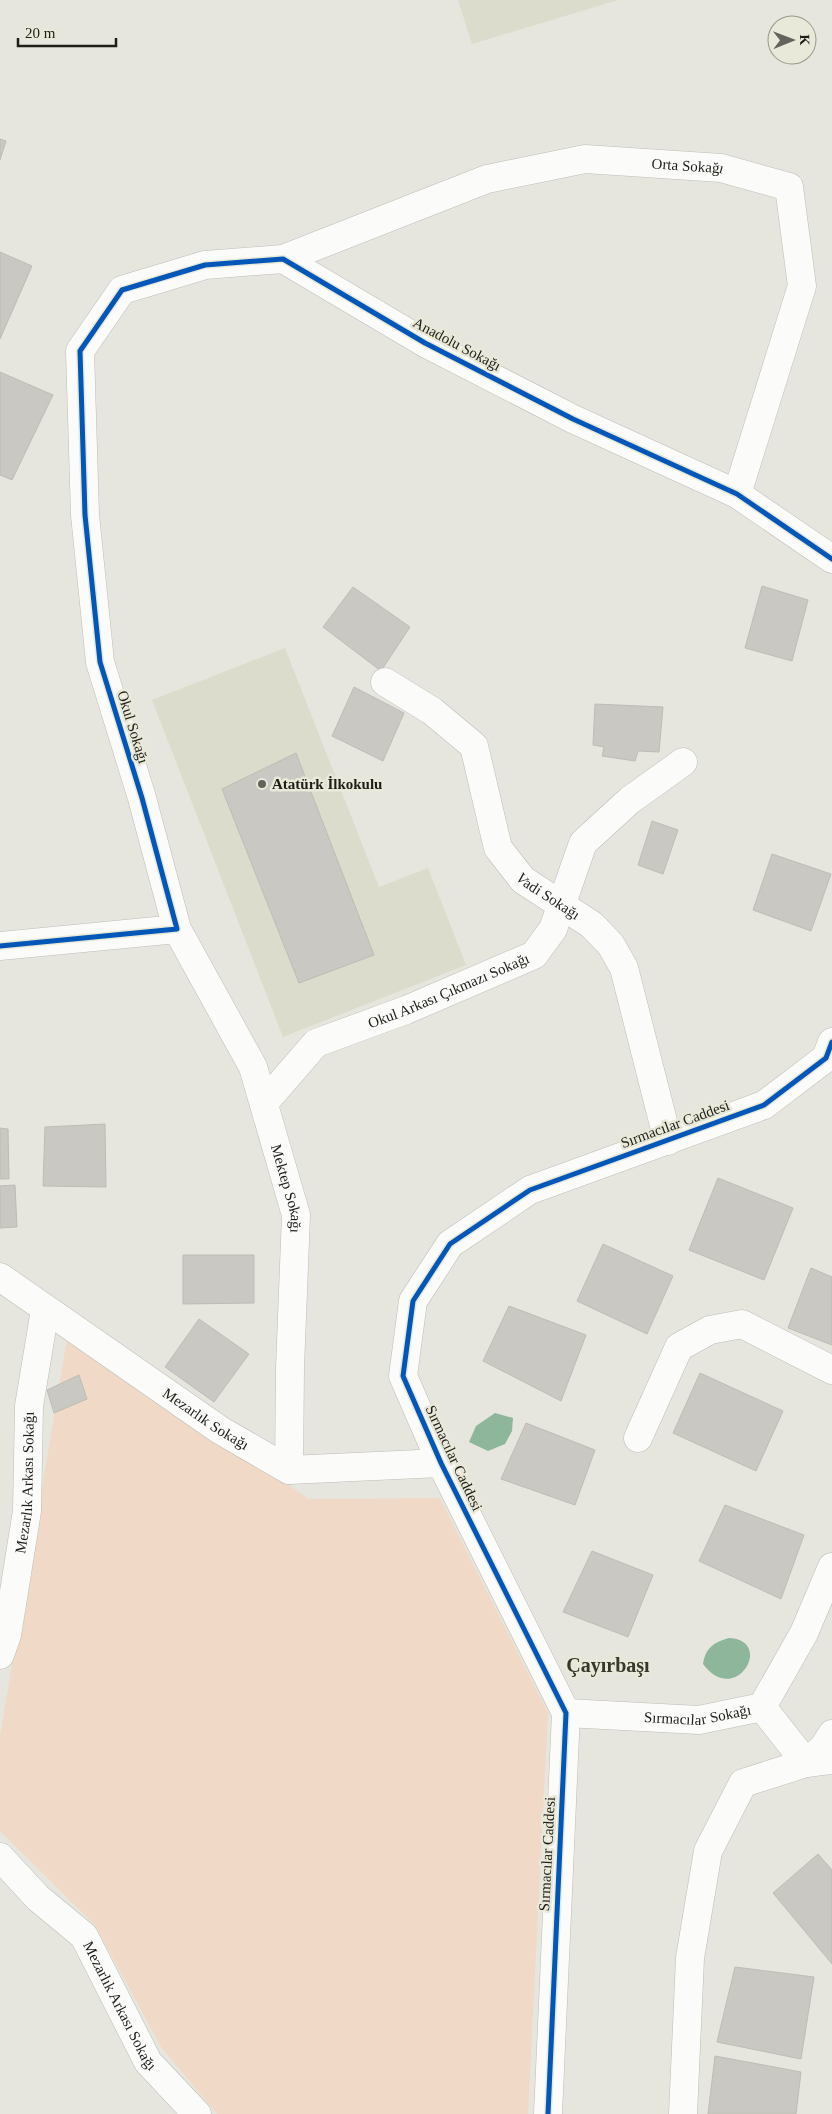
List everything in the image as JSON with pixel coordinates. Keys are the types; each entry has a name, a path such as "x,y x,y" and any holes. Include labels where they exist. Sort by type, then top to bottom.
{"street":[{"name":"Orta Sokağı","path":"283,259 487,179 585,159 721,168 789,187 802,286 737,494"},
{"name":"Okul Sokağı","path":"177,929 142,798 100,662 85,515 80,351 122,290 205,265 283,259"},
{"name":"Anadolu Sokağı","path":"283,259 425,343 573,418 737,494 832,559"},
{"name":"Vadi Sokağı","path":"385,682 432,711 474,746 485,800 498,848 523,880 592,925 612,945 624,968 668,1141"},
{"name":"Okul Arkası Çıkmazı Sokağı","path":"264,1103 316,1042 406,1010 534,955 544,944 553,929 583,842 630,800 683,762"},
{"path":"0,946 177,929"},
{"name":"Mektep Sokağı","path":"177,929 253,1067 296,1215 290,1368 289,1470"},
{"name":"Sırmacılar Caddesi","path":"548,2114 566,1713 441,1463 403,1376 413,1301 450,1244 530,1190 764,1105 826,1058 832,1042"},
{"name":"Mezarlık Sokağı","path":"0,1277 220,1430 289,1470"},
{"name":"Mezarlık Arkası Sokağı","path":"0,1655 7,1635 27,1511 29,1406 45,1310"},
{"path":"638,1438 679,1347 710,1330 742,1324 832,1370"},
{"path":"289,1470 441,1463"},
{"name":"Sırmacılar Sokağı","path":"566,1713 699,1720 762,1707 804,1633 832,1567"},
{"path":"762,1707 819,1761"},
{"path":"819,1761 823,1748 832,1734"},
{"path":"683,2114 690,1958 708,1851 744,1783 819,1761"},
{"name":"Mezarlık Arkası Sokağı","path":"0,1857 38,1898 84,1936 148,2062 197,2114"}],"shaded area":[{"path":"458,0 618,0 472,44"},
{"name":"Atatürk İlkokulu","path":"285,648 379,887 428,868 466,965 283,1037 152,700"},
{"path":"68,1333 309,1499 440,1498 548,1713 528,2114 217,2114 161,2047 95,1925 0,1831 0,1736"},
{"path":"495,1413 513,1418 512,1431 505,1444 488,1451 469,1442 476,1426"},
{"path":"729,1638 742,1641 749,1649 750,1659 746,1668 738,1676 727,1679 715,1676 703,1664 708,1650 714,1644"}],"building":[{"path":"0,139 6,141 0,160"},
{"path":"0,252 32,266 0,339"},
{"path":"0,372 53,395 12,480 0,475"},
{"path":"762,586 808,600 792,661 745,648"},
{"path":"353,587 410,627 381,671 323,627"},
{"path":"354,687 404,713 383,761 332,736"},
{"path":"595,704 663,707 659,752 638,751 635,761 602,756 604,747 593,745"},
{"path":"296,753 374,955 299,983 222,789"},
{"path":"652,821 678,830 663,874 638,865"},
{"path":"772,854 831,874 811,931 753,910"},
{"path":"105,1124 106,1187 43,1186 45,1127"},
{"path":"0,1128 8,1129 9,1179 0,1179"},
{"path":"718,1178 793,1208 764,1280 689,1250"},
{"path":"15,1185 17,1227 0,1228 0,1186"},
{"path":"603,1244 673,1276 647,1334 577,1301"},
{"path":"183,1255 254,1255 254,1303 183,1304"},
{"path":"811,1268 832,1277 832,1345 788,1328"},
{"path":"509,1306 586,1335 561,1401 483,1361"},
{"path":"199,1319 249,1354 214,1402 165,1367"},
{"path":"700,1373 783,1411 756,1471 673,1433"},
{"path":"79,1375 87,1399 54,1413 47,1390"},
{"path":"526,1423 595,1450 575,1505 501,1479"},
{"path":"725,1505 804,1535 781,1599 699,1561"},
{"path":"592,1551 653,1575 628,1637 563,1612"},
{"path":"818,1854 832,1870 832,1964 773,1893"},
{"path":"735,1967 814,1977 801,2059 717,2042"},
{"path":"715,2056 801,2072 796,2114 708,2114"}],"cycle path":[{"path":"0,946 177,929 142,798 100,662 85,515 80,351 122,290 205,265 283,259 425,343 573,419 737,494 832,559"},
{"path":"548,2114 566,1713 441,1463 403,1376 413,1301 450,1244 530,1190 764,1105 826,1058 832,1042"}],"place":[{"name":"Atatürk İlkokulu","path":"262,784"}],"district":[{"name":"Çayırbaşı","path":"608,1665"}]}
